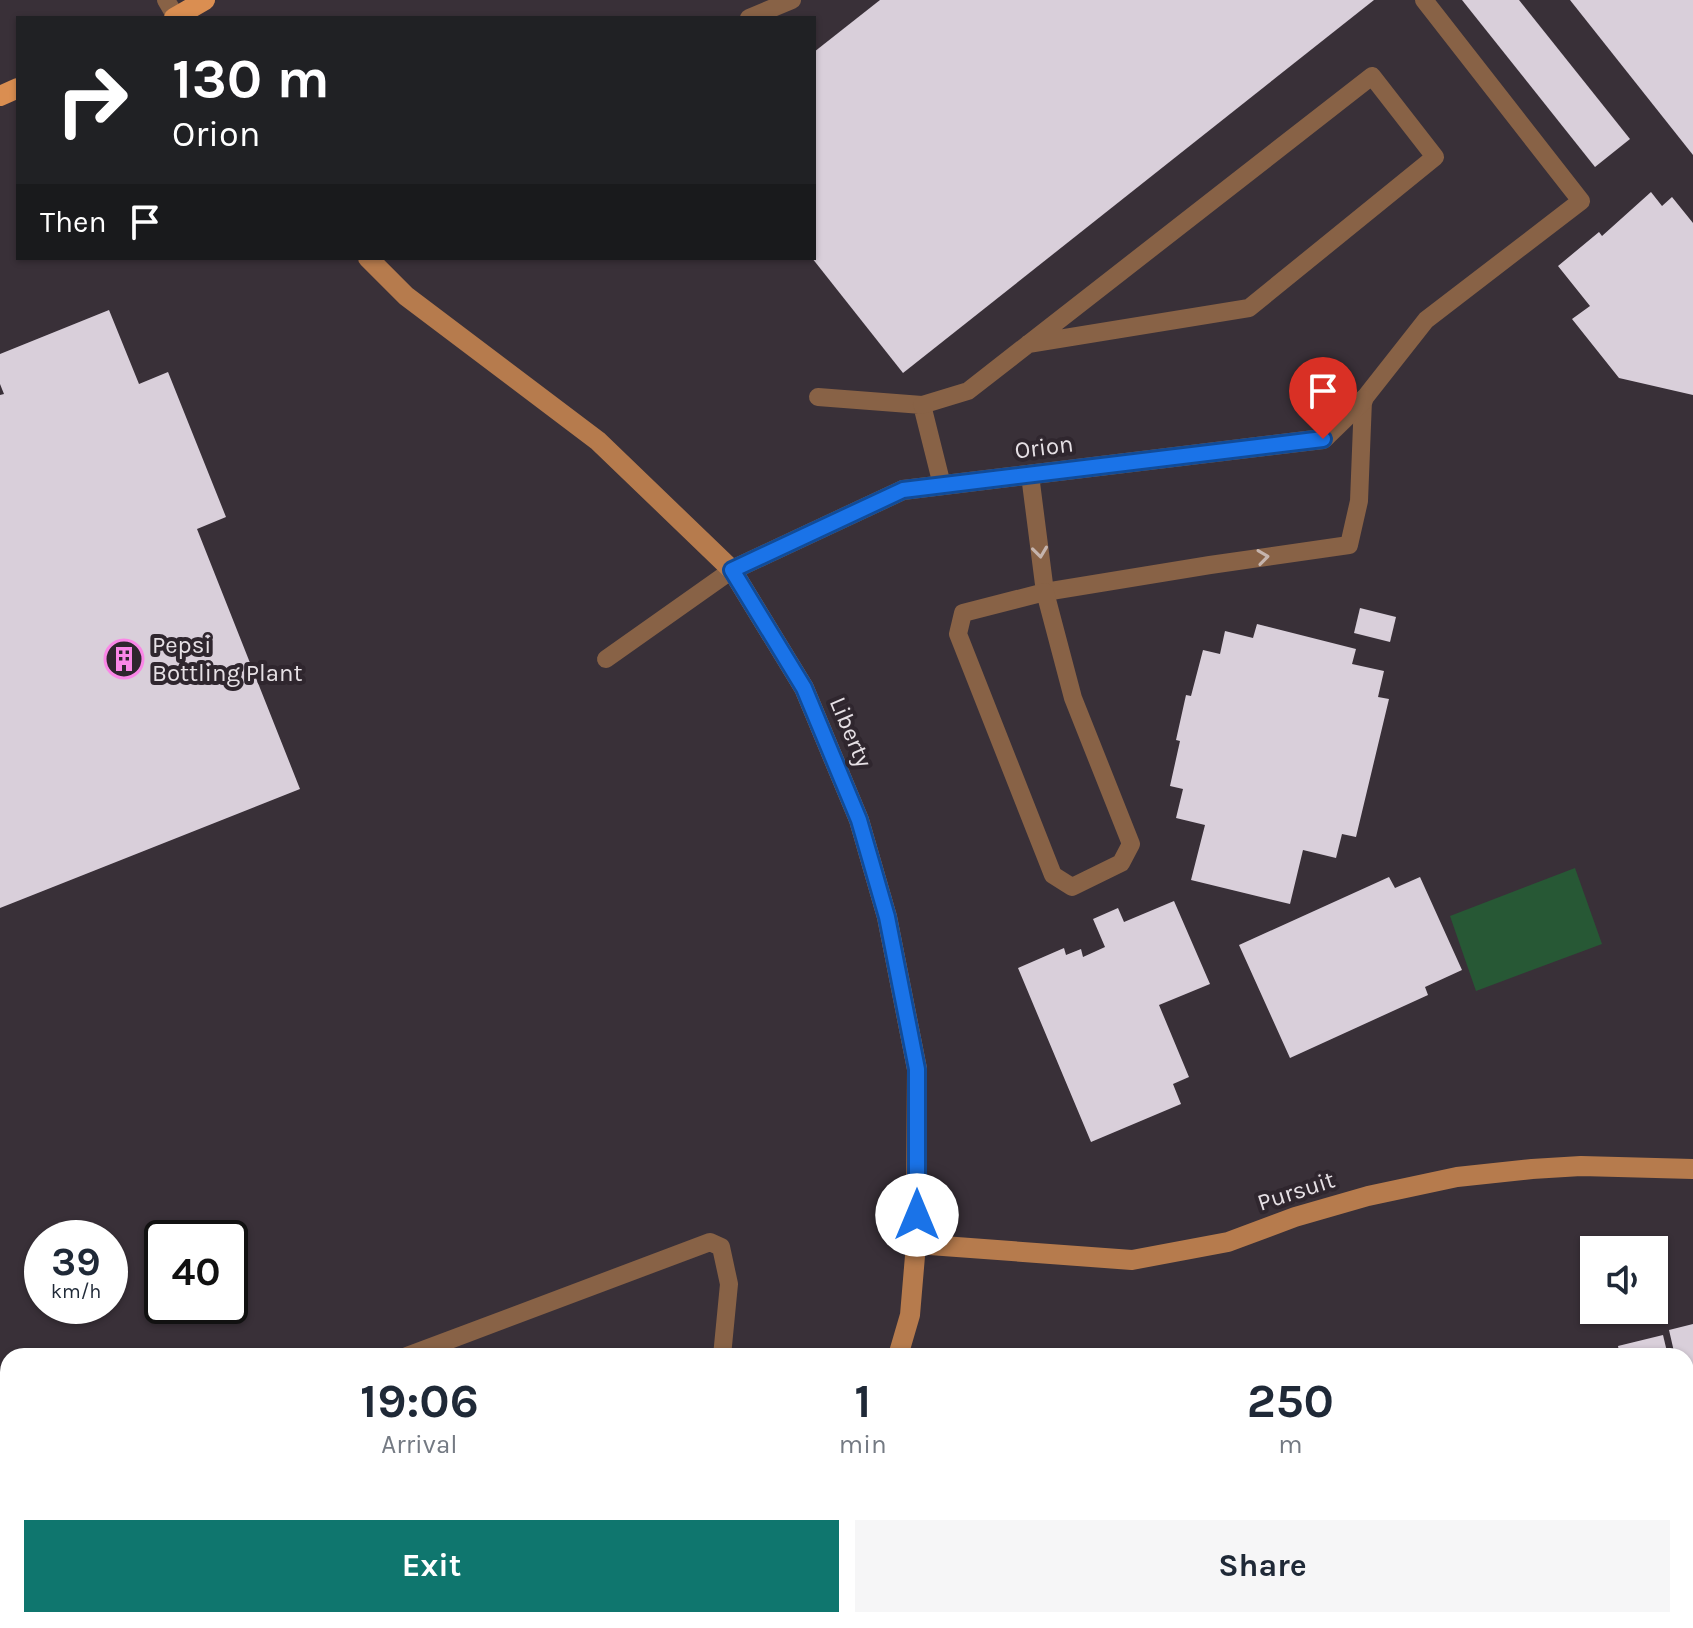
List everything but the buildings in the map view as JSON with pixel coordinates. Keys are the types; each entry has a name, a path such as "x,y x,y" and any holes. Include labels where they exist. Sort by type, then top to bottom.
{"main road":[{"path":"179,16 205,0"}],"street":[{"name":"Liberty","path":"370,260 406,296 598,441 732,570 804,688 859,820 887,917 917,1069 916,1244 910,1315 900,1348"},
{"name":"Orion","path":"732,570 903,490 1323,439 1363,400"},
{"name":"Pursuit","path":"916,1244 1132,1260 1228,1242 1295,1217 1368,1196 1457,1177 1581,1166 1693,1169"}],"lane":[{"path":"754,16 792,0"},
{"path":"1030,475 1045,592 1073,698 1131,844 1121,863 1072,887 1053,875 958,634 963,613 1045,592 1349,545 1359,501 1363,400 1426,320 1581,201 1424,0"},
{"path":"818,397 922,405 968,391 1028,344 1372,76 1435,157 1249,308 1028,344"},
{"path":"922,405 942,485"},
{"path":"606,659 732,570"},
{"path":"428,1348 710,1242 721,1247 729,1284 723,1348"}],"green space":[{"path":"1575,868 1602,944 1476,991 1450,916"}],"place":[{"name":"Pepsi Bottling Plant","path":"124,659"}],"route":[{"path":"917,1215 917,1069 887,917 859,820 804,688 732,570 903,490 1323,439"}]}
